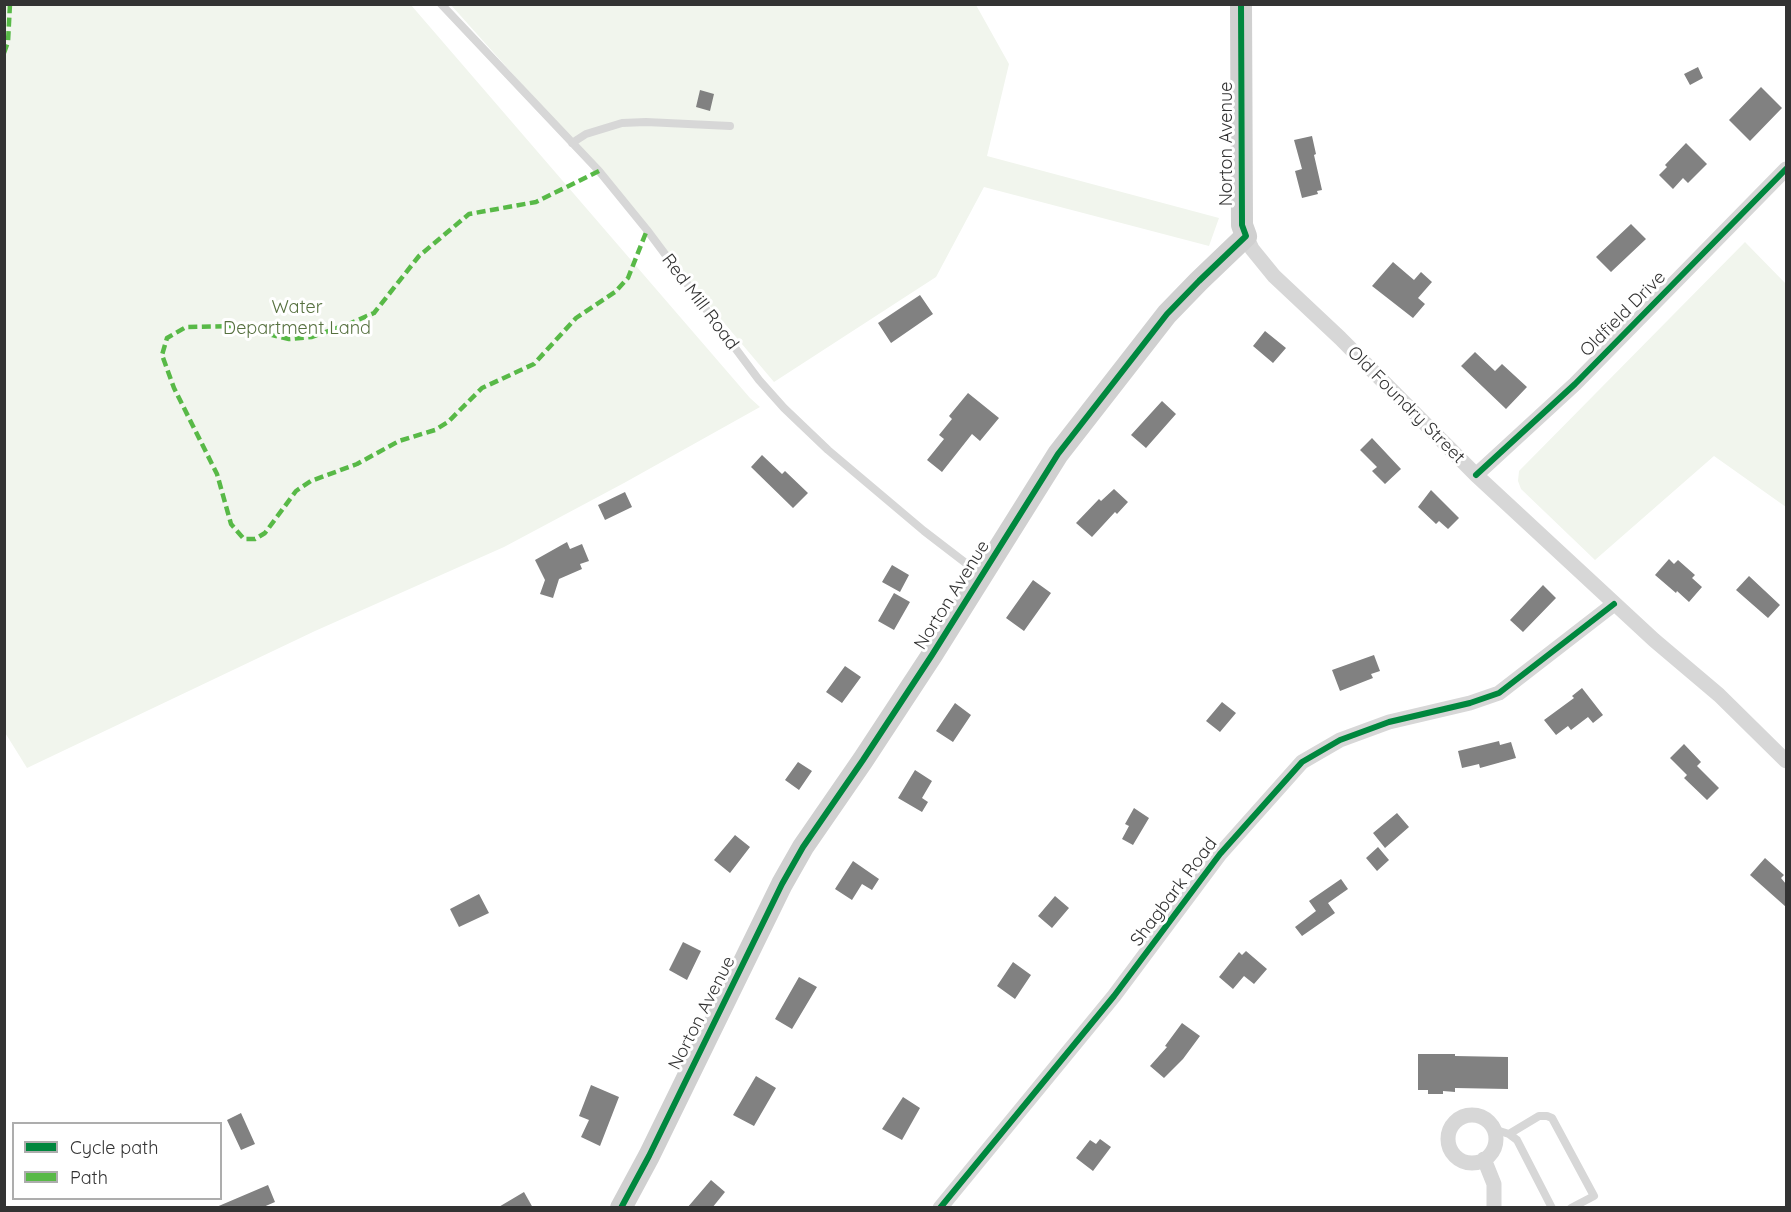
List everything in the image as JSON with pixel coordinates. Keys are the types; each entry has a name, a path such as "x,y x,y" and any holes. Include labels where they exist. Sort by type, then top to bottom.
{"street":[{"name":"Norton Avenue","path":"621,1208 649,1156 782,884 803,847 863,759 1058,454 1167,314 1246,236 1242,225 1241,4"},
{"name":"Oldfield Drive","path":"1476,475 1575,384 1786,169"},
{"name":"Old Foundry Street","path":"1246,236 1252,249 1274,276 1348,346 1476,475 1614,604 1719,695 1786,761"},
{"name":"Shagbark Road","path":"940,1208 1114,996 1220,854 1302,762 1340,740 1389,722 1470,704 1499,693 1614,604"},
{"path":"1474,1115 1489,1122 1493,1129 1496,1142 1490,1155 1484,1159 1468,1162 1454,1155 1450,1148 1449,1132 1459,1119 1474,1115"},
{"path":"1484,1159 1494,1184 1494,1208"}],"lane":[{"name":"Red Mill Road","path":"441,4 572,142 624,201 759,380 784,408 828,450 924,531 982,575"},
{"path":"572,142 586,134 622,123 730,126"},
{"path":"1509,1134 1539,1116 1552,1118 1593,1196 1571,1208"},
{"path":"1493,1129 1509,1134 1516,1140 1552,1208"}],"green space":[{"name":"Water Department Land","path":"5,4 411,5 760,407 504,547 315,631 27,768 4,731"},
{"path":"451,5 976,5 1009,64 987,156 1219,218 1209,246 984,187 936,277 774,382 535,99"},
{"path":"1745,242 1786,284 1786,507 1714,456 1595,560 1521,489 1518,481 1519,471"}],"building":[{"path":"1698,67 1703,78 1690,85 1684,74"},
{"path":"1761,87 1782,108 1750,141 1729,120"},
{"path":"700,90 714,94 710,111 696,107"},
{"path":"1312,136 1322,190 1317,191 1318,194 1302,198 1295,171 1302,169 1294,140"},
{"path":"1686,143 1707,164 1688,183 1683,178 1673,189 1659,175 1667,167 1665,165"},
{"path":"1631,224 1646,239 1611,272 1596,257"},
{"path":"1393,262 1414,280 1421,272 1432,282 1418,298 1425,304 1413,318 1372,286"},
{"path":"920,295 933,314 891,343 878,323"},
{"path":"1265,331 1286,348 1273,363 1253,346"},
{"path":"1475,352 1495,371 1502,364 1527,387 1506,409 1461,366"},
{"path":"968,393 999,418 980,441 972,434 942,472 927,460 944,439 939,435 952,419 949,416"},
{"path":"1162,401 1176,414 1146,448 1131,435"},
{"path":"1372,438 1401,469 1385,484 1372,471 1377,467 1360,450"},
{"path":"762,455 782,474 785,471 808,493 793,508 751,467"},
{"path":"1114,489 1128,502 1117,514 1115,512 1092,537 1076,523 1099,499 1101,501"},
{"path":"1431,490 1459,518 1448,529 1439,521 1436,524 1418,507"},
{"path":"625,492 632,507 605,520 598,505"},
{"path":"567,542 570,549 582,544 589,561 580,564 582,569 559,579 553,598 540,594 545,580 535,560"},
{"path":"1669,559 1674,564 1678,560 1695,575 1692,578 1702,587 1689,602 1655,575"},
{"path":"892,565 909,575 900,592 882,582"},
{"path":"1749,576 1780,605 1768,618 1736,590"},
{"path":"1033,580 1051,593 1024,631 1006,618"},
{"path":"1543,585 1556,598 1523,632 1510,620"},
{"path":"894,593 910,602 894,630 878,621"},
{"path":"1374,655 1380,671 1371,674 1373,678 1340,691 1332,670"},
{"path":"845,666 861,677 842,703 826,692"},
{"path":"1582,688 1603,715 1593,723 1588,717 1571,730 1568,726 1556,735 1544,720 1574,698 1572,696"},
{"path":"1222,702 1236,713 1220,732 1206,721"},
{"path":"955,703 971,715 953,742 936,731"},
{"path":"1499,741 1500,745 1511,742 1516,758 1480,768 1479,764 1462,768 1458,751"},
{"path":"1684,744 1701,762 1697,766 1719,788 1707,800 1684,778 1687,775 1670,758"},
{"path":"798,762 812,771 799,790 785,780"},
{"path":"915,770 932,781 922,798 928,802 922,812 898,798"},
{"path":"1134,808 1149,818 1133,845 1122,839 1129,826 1125,824"},
{"path":"1397,813 1409,827 1385,848 1373,833"},
{"path":"735,835 750,847 730,873 714,860"},
{"path":"1378,847 1389,860 1377,871 1366,858"},
{"path":"1765,858 1784,875 1781,878 1786,884 1786,907 1750,875"},
{"path":"853,861 879,879 872,890 862,884 852,900 835,889"},
{"path":"1341,879 1348,889 1328,903 1335,913 1302,936 1295,927 1316,911 1309,901"},
{"path":"479,894 489,913 459,927 450,909"},
{"path":"1055,896 1069,908 1052,928 1038,916"},
{"path":"683,942 701,951 687,980 669,970"},
{"path":"1246,951 1267,969 1254,984 1244,976 1233,989 1219,977 1239,952 1242,955"},
{"path":"1013,962 1031,975 1015,999 997,986"},
{"path":"799,977 817,987 792,1029 775,1019"},
{"path":"1182,1023 1200,1036 1183,1059 1164,1078 1150,1066 1167,1047 1165,1046"},
{"path":"1418,1054 1508,1057 1508,1089 1455,1088 1455,1092 1443,1091 1443,1094 1428,1094 1428,1090 1418,1090"},
{"path":"756,1076 776,1088 754,1126 733,1115"},
{"path":"591,1085 619,1097 600,1146 581,1137 589,1120 579,1116"},
{"path":"903,1097 920,1108 902,1140 882,1129"},
{"path":"241,1113 255,1144 241,1150 227,1120"},
{"path":"1100,1139 1111,1147 1093,1171 1076,1158 1090,1140 1096,1144"},
{"path":"711,1180 725,1192 712,1208 687,1208"},
{"path":"268,1185 275,1202 261,1208 214,1208"},
{"path":"524,1192 533,1208 497,1208"}],"marked path":[{"path":"4,53 8,42 10,4"},
{"path":"599,171 536,202 469,214 419,256 374,313 351,323 312,337 289,339 234,326 186,327 167,338 162,355 174,388 217,474 231,524 244,539 255,539 265,533 296,491 311,481 357,464 399,441 435,430 448,422 482,388 534,364 576,318 615,292 628,278 647,230"}],"cycle path":[{"path":"621,1208 649,1156 782,884 803,847 932,655 1058,454 1167,314 1246,236 1242,225 1241,4"},
{"path":"1476,475 1575,384 1786,169"},
{"path":"940,1208 1114,996 1220,854 1302,762 1340,740 1389,722 1470,703 1499,693 1614,604"}]}
